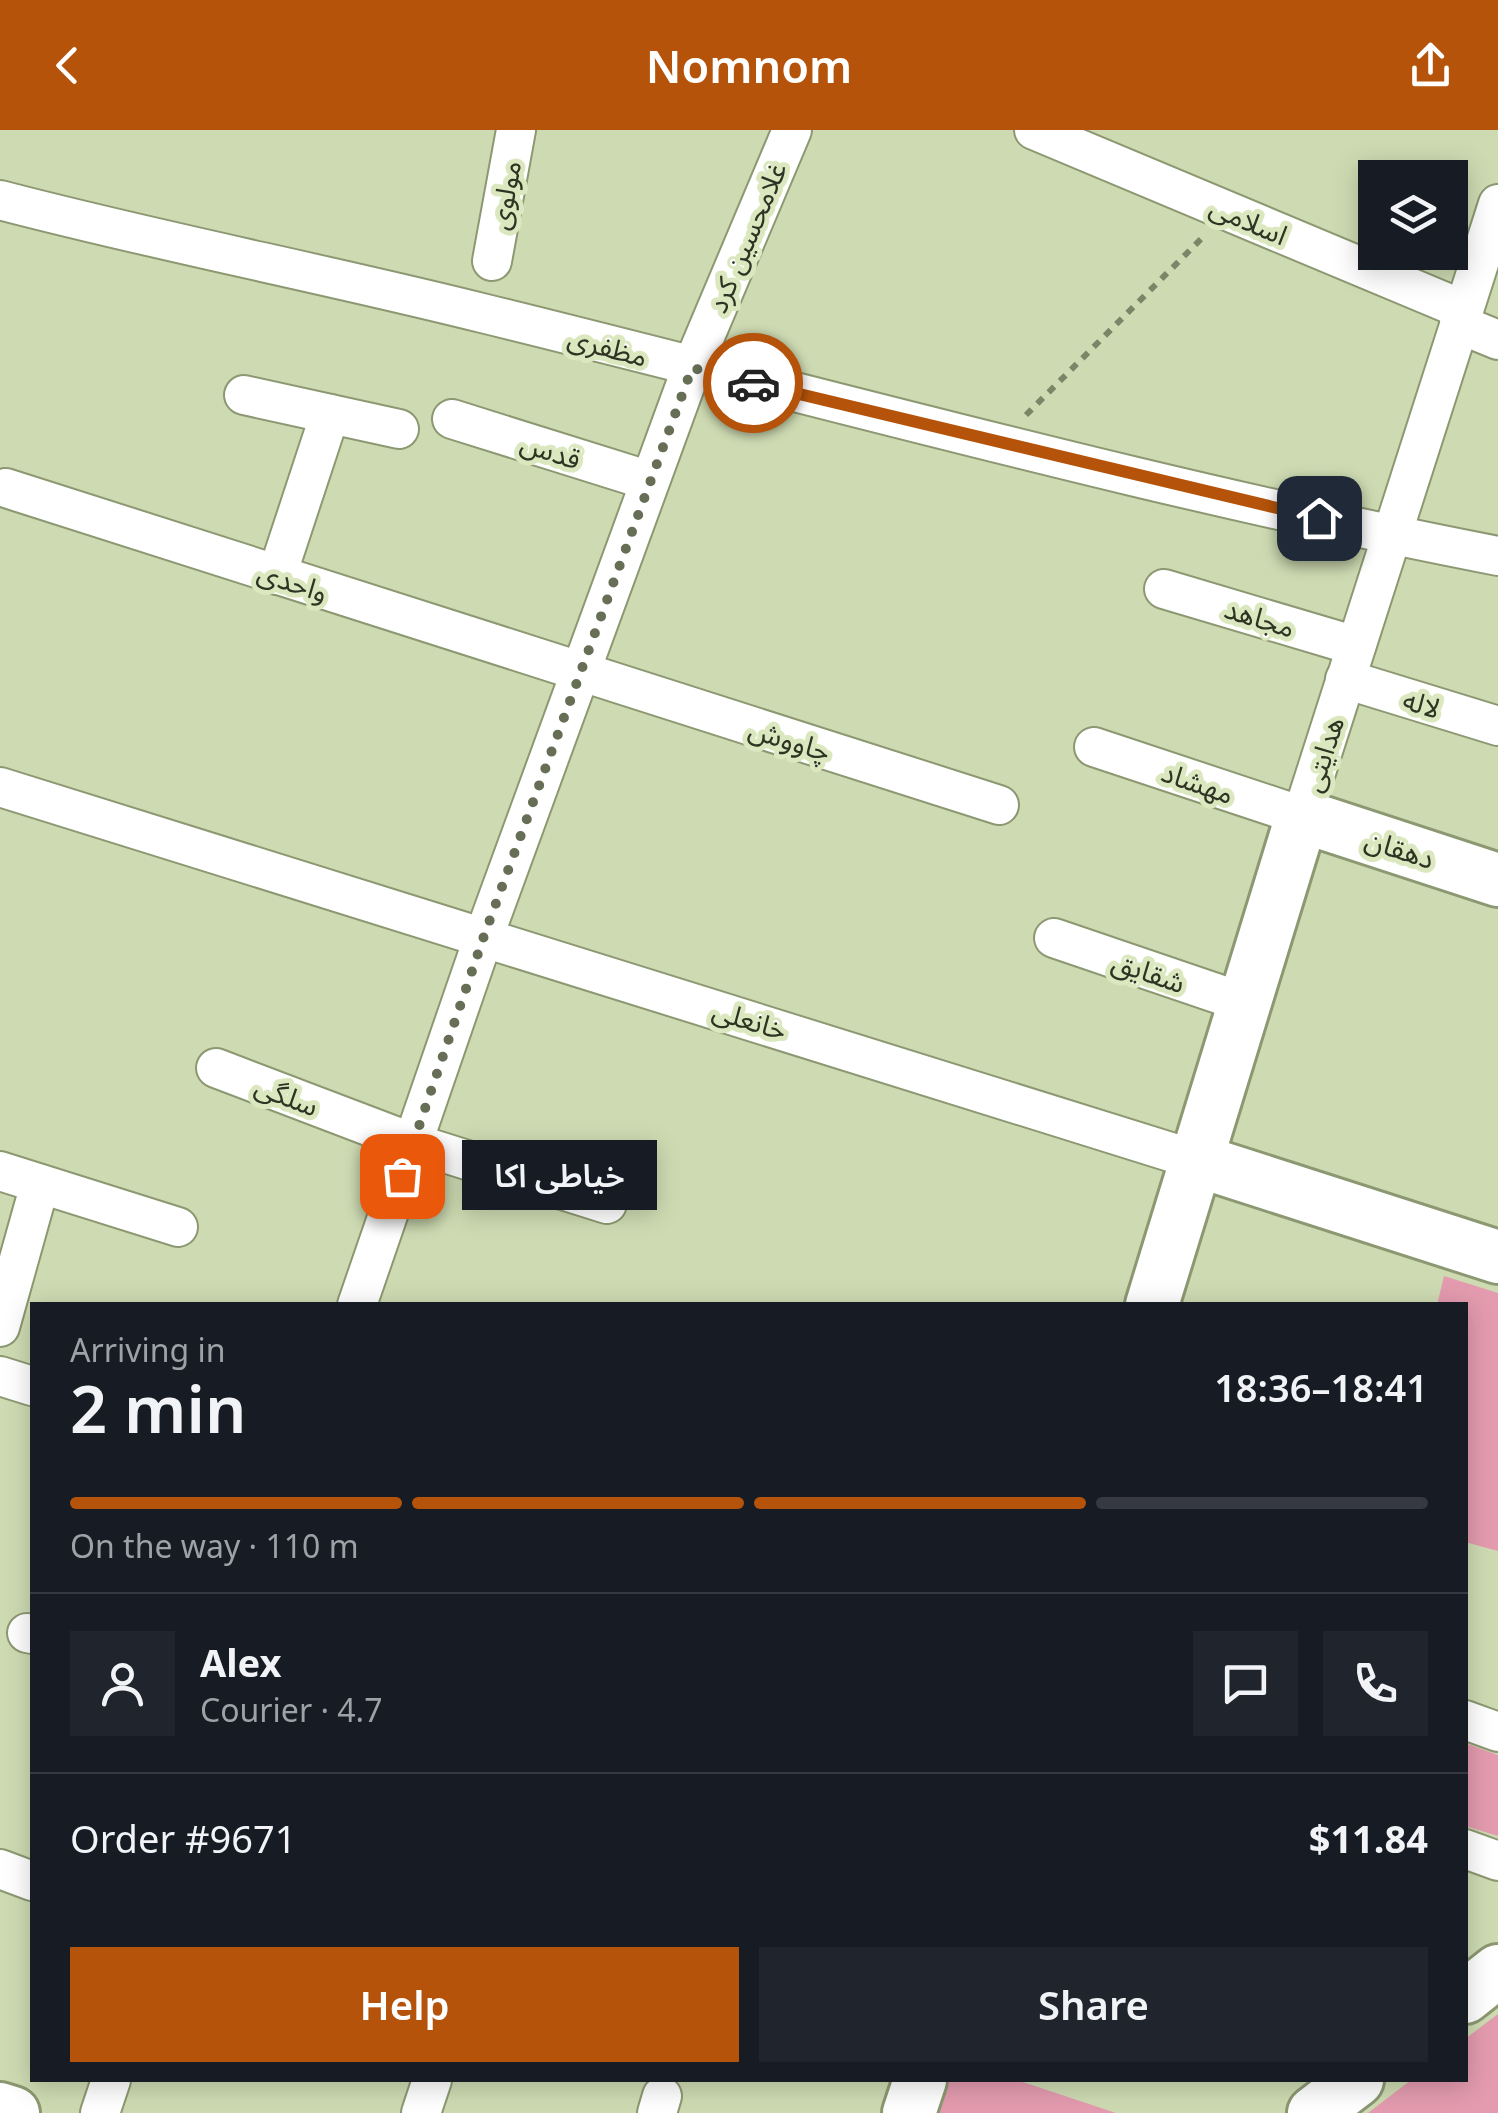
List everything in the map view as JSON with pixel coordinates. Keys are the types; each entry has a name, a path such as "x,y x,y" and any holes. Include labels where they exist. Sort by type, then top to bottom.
{"main road":[{"name":"دهقان","path":"1302,816 1498,880"},
{"name":"هدایتی","path":"1153,1302 1302,816"},
{"name":"خانعلی","path":"1196,1160 1498,1257"},
{"path":"1468,1994 1498,1971"},
{"path":"884,2113 894,2082"},
{"path":"909,2113 919,2082"},
{"path":"1314,2113 1354,2082"},
{"path":"0,2109 13,2113"}],"street":[{"name":"مولوی","path":"492,261 516,130"},
{"name":"غلامحسین کرد","path":"358,1302 484,936 692,368 792,130"},
{"name":"اسلامی","path":"1034,130 1228,211 1462,317 1498,340"},
{"name":"مظفری","path":"0,200 482,313 997,444 1390,535 1498,556"},
{"name":"هدایتی","path":"1302,816 1498,204"},
{"path":"244,395 398,429"},
{"path":"277,576 330,414"},
{"name":"قدس","path":"452,419 650,482"},
{"name":"واحدی","path":"6,488 580,674"},
{"name":"مجاهد","path":"1164,588 1351,662"},
{"name":"لاله","path":"1351,662 1498,726"},
{"name":"چاووش","path":"580,674 999,805"},
{"name":"مهشاد","path":"1094,747 1302,816"},
{"name":"خانعلی","path":"0,787 1196,1160"},
{"name":"شقایق","path":"1054,938 1245,1003"},
{"name":"سلگی","path":"216,1068 413,1143 607,1204"},
{"path":"0,1171 178,1227"},
{"path":"0,1328 40,1184"},
{"path":"0,1376 30,1385"},
{"path":"1468,1721 1498,1732"},
{"path":"1468,1850 1498,1860"},
{"path":"0,1869 30,1879"},
{"path":"100,2113 110,2082"},
{"path":"422,2113 431,2082"}],"path":[{"path":"997,444 1228,211"}],"shaded area":[{"path":"1444,1276 1498,1293 1498,1551 1468,1543 1468,1302 1438,1302"},
{"path":"1468,1744 1498,1755 1498,1836 1468,1827"},
{"path":"1498,2014 1498,2113 1368,2113 1408,2082 1468,2082 1468,2037"},
{"path":"937,2082 1023,2082 1116,2113 929,2113"}],"way so far":[{"path":"402,1176 484,936 692,368 753,383"}],"place":[{"name":"خیاطی اکا","path":"402,1176"}],"route":[{"path":"753,383 1319,518"}]}
